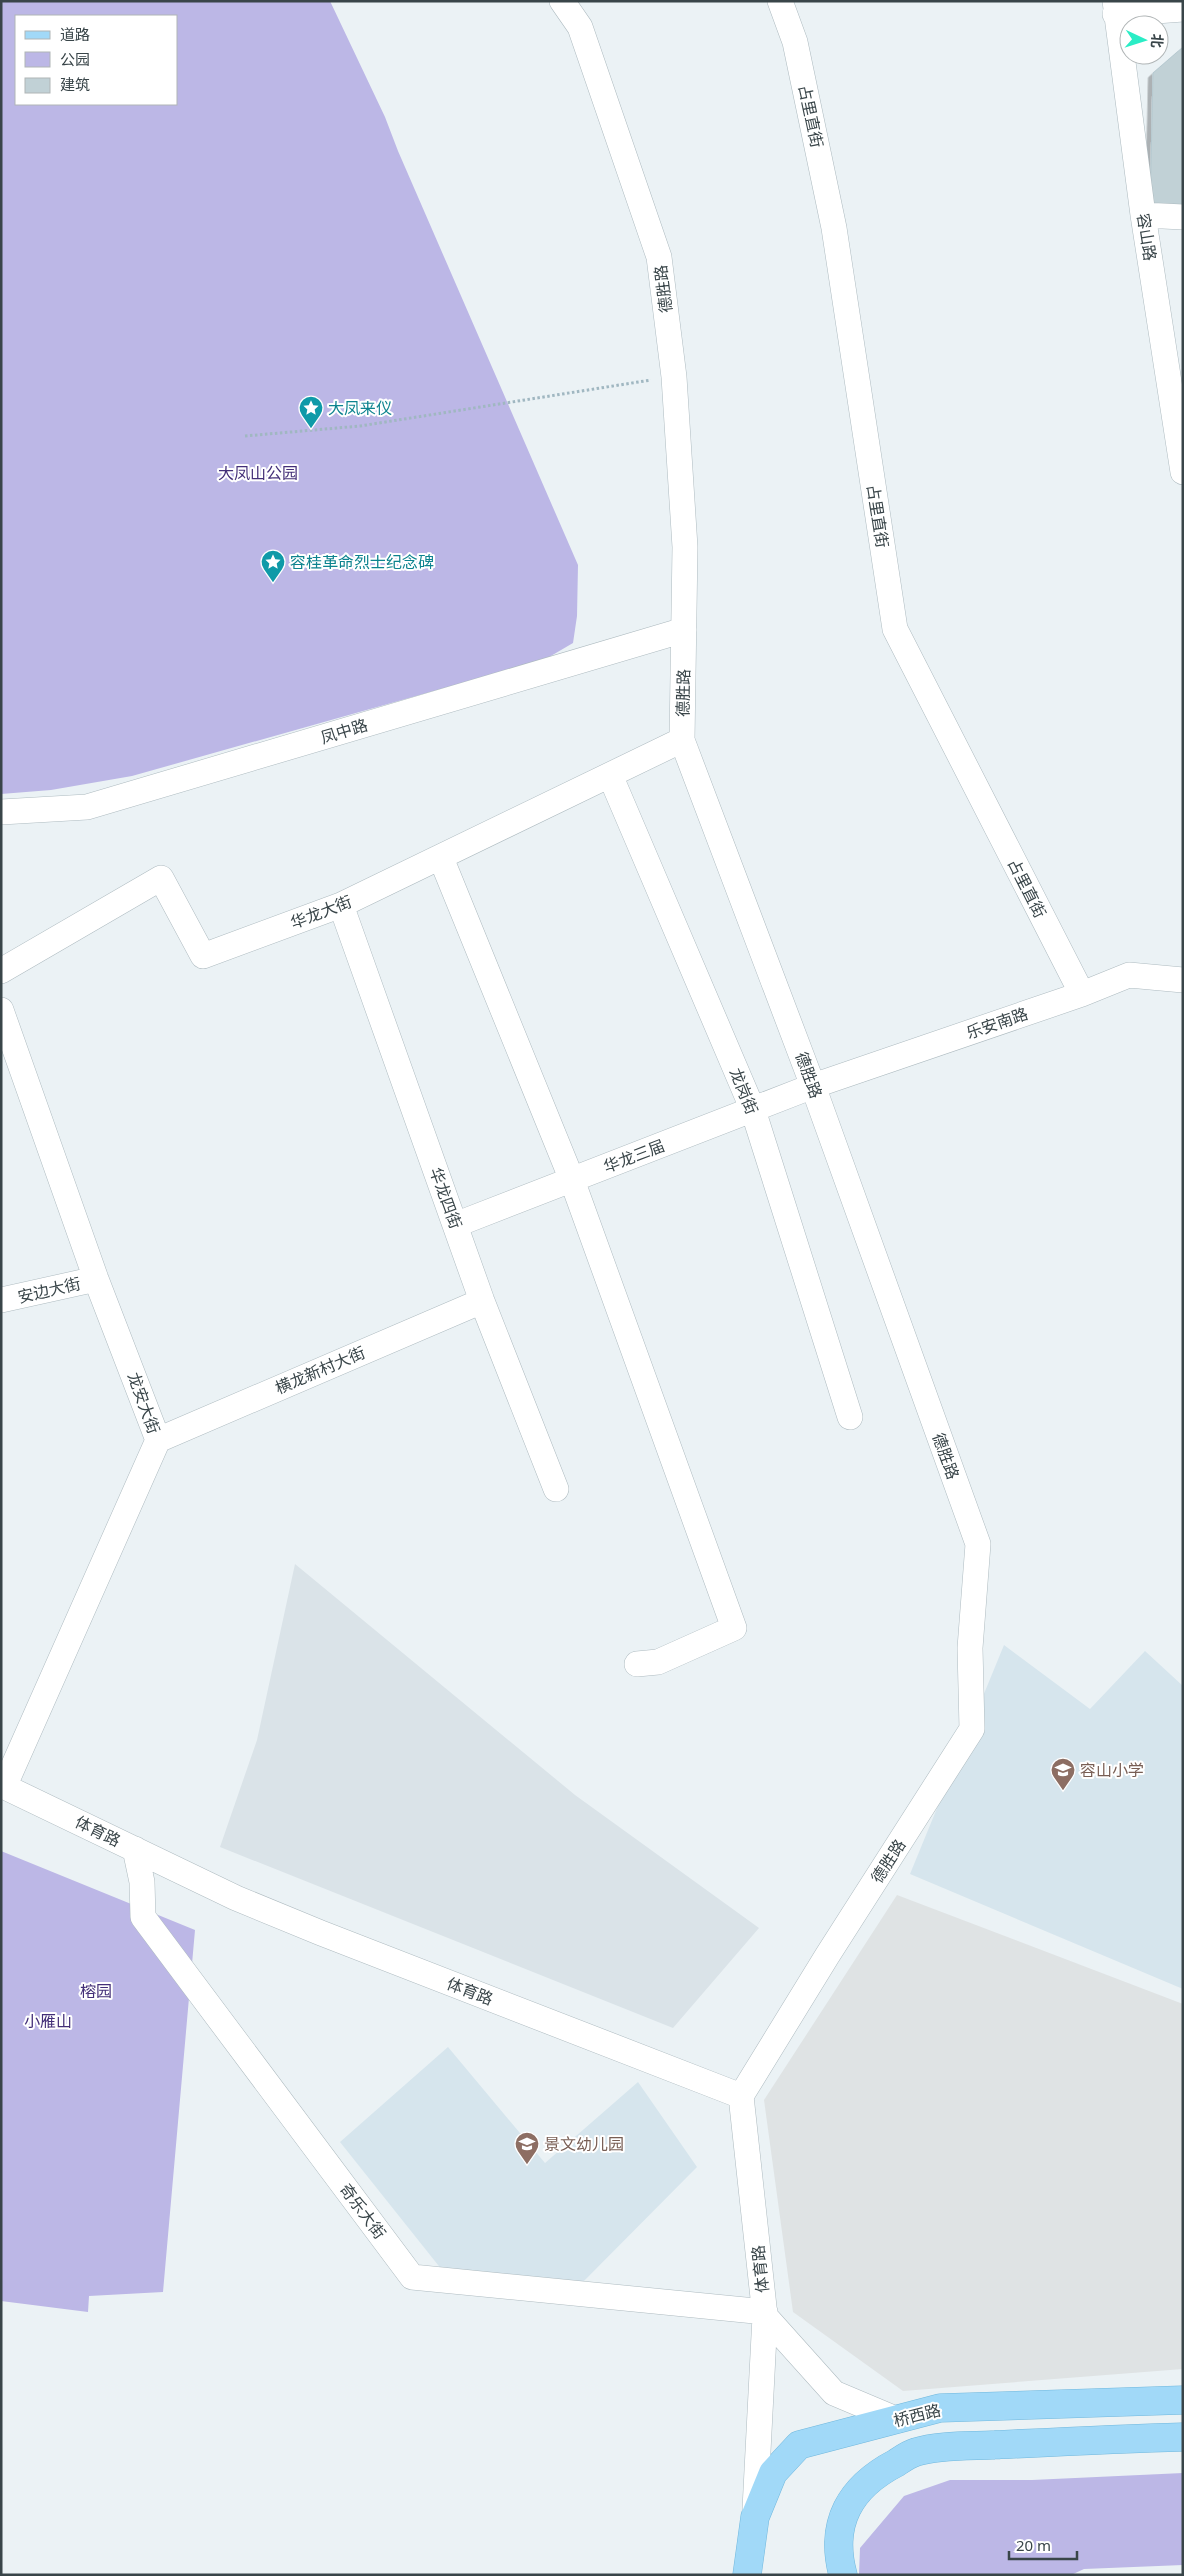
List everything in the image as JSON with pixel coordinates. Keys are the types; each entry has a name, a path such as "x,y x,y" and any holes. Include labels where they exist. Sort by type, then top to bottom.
{"main road":[{"name":"桥西路","path":"747,2575 755,2517 772,2473 799,2445 940,2408 1183,2400"},
{"path":"843,2575 839,2558 838,2536 847,2507 857,2490 882,2470 916,2452 1061,2441 1183,2437"}],"street":[{"name":"德胜路","path":"562,1 580,27 659,257 674,377 685,547 682,740 813,1086 978,1544 970,1648 972,1729 827,1956 741,2096"},
{"name":"占里直街","path":"780,1 795,42 834,228 895,629 1082,994"},
{"path":"1115,8 1183,8"},
{"name":"容山路","path":"1115,8 1143,215 1183,472"},
{"path":"1143,215 1183,217"},
{"name":"凤中路","path":"1,812 87,807 684,630"},
{"name":"华龙大街","path":"1,971 161,878 203,956 341,906 682,740"},
{"name":"龙岗街","path":"610,775 752,1110 850,1417"},
{"path":"441,858 572,1180 734,1628 658,1662 637,1664"},
{"name":"华龙四街","path":"341,906 482,1301 556,1489"},
{"name":"乐安南路","path":"813,1086 1082,994 1129,975 1183,980"},
{"name":"龙安大街","path":"1,1010 96,1279 158,1440 3,1786"},
{"name":"华龙三届","path":"455,1225 813,1086"},
{"name":"安边大街","path":"1,1300 96,1279"},
{"name":"横龙新村大街","path":"158,1440 482,1301"},
{"name":"体育路","path":"3,1786 236,1898 321,1934 741,2096 765,2314 755,2517"},
{"name":"奇乐大街","path":"135,1849 142,1882 143,1917 412,2277 765,2314"},
{"name":"体育路","path":"765,2314 834,2393 898,2420"}],"path":[{"path":"245,436 360,426 674,377"}],"shaded area":[{"path":"295,1564 575,1795 759,1928 673,2028 220,1847 257,1740"},
{"name":"容山小学","path":"1004,1645 1090,1709 1145,1651 1183,1686 1183,1989 910,1874"},
{"path":"897,1895 1183,2004 1183,2369 903,2391 793,2312 764,2100"},
{"name":"景文幼儿园","path":"448,2047 545,2163 638,2082 697,2167 579,2286 442,2270 340,2142"}],"green space":[{"name":"大凤山公园","path":"1,1 330,1 385,117 398,151 578,565 577,616 573,643 544,660 132,776 51,790 1,794"},
{"name":"榕园","path":"1,1851 195,1930 163,2292 89,2296 88,2312 1,2301"},
{"path":"1183,2473 1183,2565 1084,2569 1071,2575 859,2575 860,2548 904,2496 950,2480 1032,2480"}],"building":[{"path":"1183,47 1183,210 1150,210 1153,73 1162,65 1169,65 1169,59"}],"place":[{"name":"大凤来仪","path":"311,429"},
{"name":"容桂革命烈士纪念碑","path":"273,583"},
{"name":"容山小学","path":"1063,1791"},
{"name":"景文幼儿园","path":"527,2165"}],"park label":[{"name":"小雁山","path":"48,2021"}]}
